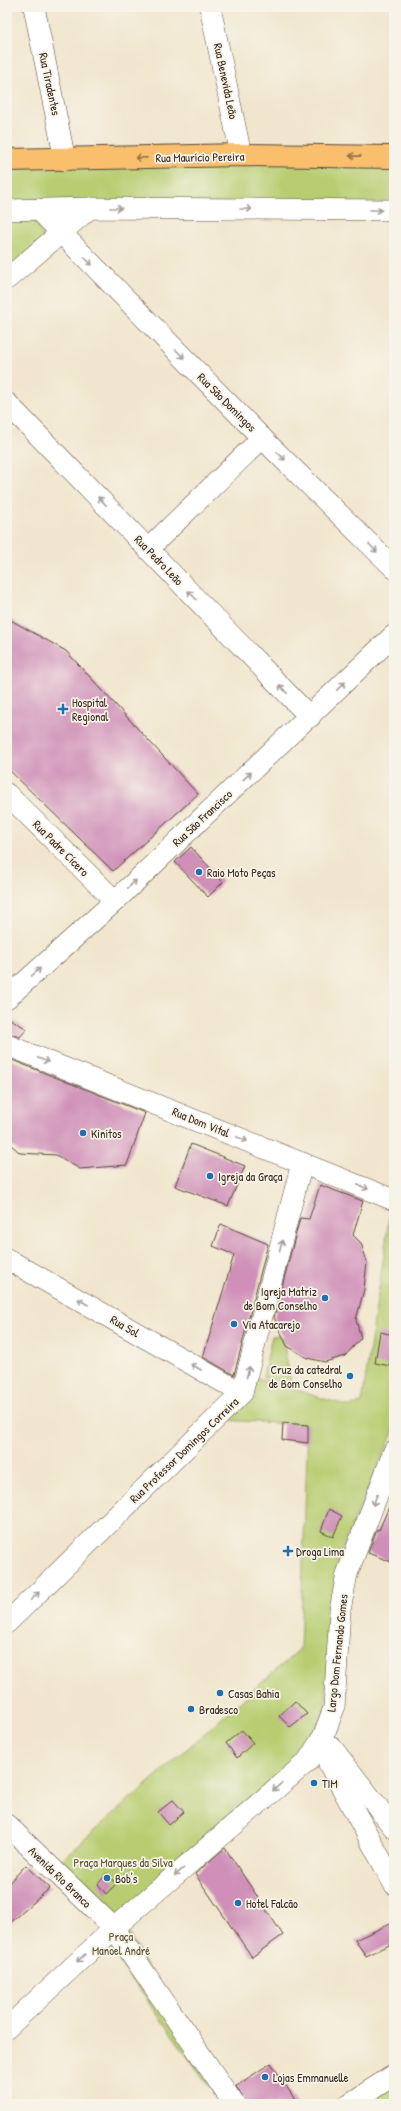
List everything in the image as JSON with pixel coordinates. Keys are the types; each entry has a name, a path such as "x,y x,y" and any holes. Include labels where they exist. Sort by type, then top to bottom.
{"main road":[{"name":"Rua Maurício Pereira","path":"7,160 65,160 241,155 394,157"}],"street":[{"name":"Rua Tiradentes","path":"34,7 65,160"},
{"name":"Rua Benevida Leão","path":"210,7 241,155"},
{"path":"7,279 90,208"},
{"path":"7,210 90,208 394,210"},
{"name":"Rua São Domingos","path":"38,209 262,438 394,568"},
{"name":"Rua Pedro Leão","path":"7,404 310,717"},
{"path":"148,549 262,438"},
{"name":"Rua São Francisco","path":"7,998 115,901 310,717 394,635"},
{"name":"Rua Padre Cícero","path":"7,794 115,901"},
{"name":"Rua Dom Vital","path":"7,1046 394,1200"},
{"name":"Rua Professor Domingos Correira","path":"7,1623 242,1393 302,1163"},
{"name":"Rua Sol","path":"7,1259 242,1393"},
{"name":"Largo Dom Fernando Gomes","path":"7,2028 114,1928 307,1762 323,1737 334,1708 340,1610 347,1574 394,1451"},
{"path":"323,1737 394,1828"},
{"path":"323,1737 329,1764 394,1884"},
{"name":"Avenida Rio Branco","path":"7,1825 114,1928 234,2104"},
{"path":"349,2104 394,2074"}],"green space":[{"path":"394,157 394,210 90,208 7,279 7,160"},
{"name":"Praça Marques da Silva","path":"391,1206 394,1207 394,1430 339,1556 325,1709 317,1732 304,1749 122,1921 222,2104 103,1939 113,1929 52,1868 300,1649 308,1425 225,1420 251,1395 257,1378 348,1406 362,1403"},
{"path":"272,1336 280,1337 283,1340 291,1382 288,1385 263,1377"},
{"path":"394,2064 394,2104 332,2104"}],"building":[{"name":"Hospital Regional","path":"7,618 66,651 198,794 113,871 7,768"},
{"name":"Raio Moto Peças","path":"191,847 223,882 208,897 175,862"},
{"path":"7,1017 27,1029 20,1037 7,1033"},
{"name":"Kinitos","path":"7,1058 145,1113 127,1165 80,1169 56,1155 20,1153 7,1141"},
{"name":"Igreja da Graça","path":"191,1144 245,1166 228,1206 175,1186"},
{"name":"Igreja Matriz de Bom Conselho","path":"320,1185 363,1201 353,1235 361,1243 367,1262 364,1289 356,1320 361,1338 345,1356 325,1362 307,1358 287,1346 274,1317 300,1218 309,1219"},
{"name":"Via Atacarejo","path":"221,1224 268,1244 234,1375 203,1357 234,1255 213,1246"},
{"path":"380,1332 394,1335 394,1351 390,1366 375,1363"},
{"path":"283,1423 308,1425 308,1443 282,1440"},
{"path":"394,1495 394,1563 368,1553 377,1529 379,1530"},
{"path":"329,1509 342,1516 333,1537 321,1531"},
{"path":"295,1701 307,1714 290,1727 279,1716"},
{"path":"242,1730 253,1743 237,1758 226,1743"},
{"path":"173,1800 184,1812 169,1825 158,1812"},
{"name":"Hotel Falcão","path":"225,1848 283,1935 252,1957 195,1874"},
{"path":"26,1865 50,1888 7,1926 7,1885"},
{"name":"Bob's","path":"107,1873 116,1884 106,1894 98,1884"},
{"path":"394,1922 394,1943 366,1956 355,1940"},
{"name":"Lojas Emmanuelle","path":"271,2063 298,2104 246,2104 236,2086"}],"place":[{"name":"Hospital Regional","path":"63,709"},
{"name":"Raio Moto Peças","path":"199,872"},
{"name":"Kinitos","path":"83,1133"},
{"name":"Igreja da Graça","path":"210,1176"},
{"name":"Igreja Matriz de Bom Conselho","path":"325,1298"},
{"name":"Via Atacarejo","path":"234,1324"},
{"name":"Cruz da catedral de Bom Conselho","path":"350,1376"},
{"name":"Droga Lima","path":"288,1551"},
{"name":"Casas Bahia","path":"220,1693"},
{"name":"Bradesco","path":"191,1709"},
{"name":"TIM","path":"314,1783"},
{"name":"Bob's","path":"107,1878"},
{"name":"Hotel Falcão","path":"238,1903"},
{"name":"Lojas Emmanuelle","path":"265,2077"}],"park label":[{"name":"Praça Manoel André","path":"121,1943"}]}
